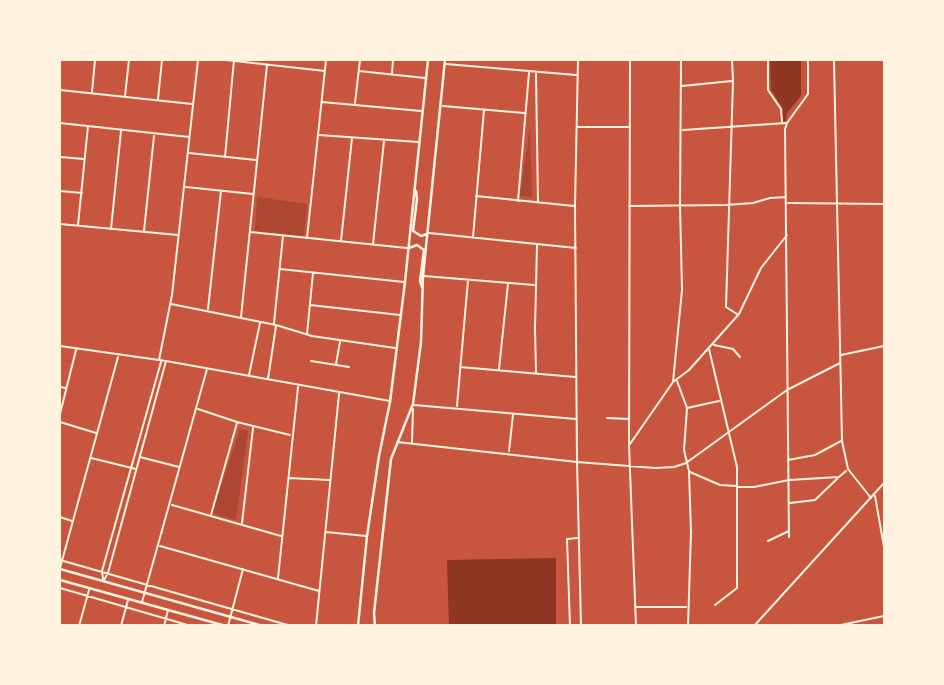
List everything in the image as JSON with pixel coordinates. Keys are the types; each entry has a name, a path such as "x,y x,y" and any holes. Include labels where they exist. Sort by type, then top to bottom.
{"main road":[{"path":"359,625 368,536 390,401 405,282 428,60"},
{"path":"422,275 445,62"},
{"path":"415,188 417,199 413,231 421,236 428,233"},
{"path":"375,625 374,613 391,459 413,404 421,342 424,250 417,245 408,248"},
{"path":"60,569 263,625"},
{"path":"60,580 209,623 227,625"},
{"path":"100,591 103,581"}],"street":[{"path":"89,60 94,60 92,93"},
{"path":"125,97 129,60"},
{"path":"158,100 162,60"},
{"path":"103,581 102,571 160,360 179,235 198,60"},
{"path":"226,60 325,71"},
{"path":"225,157 234,60"},
{"path":"307,238 326,60"},
{"path":"355,104 360,60"},
{"path":"391,75 393,60"},
{"path":"578,60 575,206 581,625"},
{"path":"630,60 629,445 636,625"},
{"path":"673,382 682,290 681,60"},
{"path":"732,60 726,307 728,311 738,314"},
{"path":"768,60 768,90 781,109 782,123"},
{"path":"789,537 787,123 808,94 808,60"},
{"path":"834,60 842,441 848,469 871,498"},
{"path":"445,62 577,75"},
{"path":"241,317 267,65"},
{"path":"359,71 426,78"},
{"path":"518,201 529,72"},
{"path":"536,73 538,202"},
{"path":"681,86 733,81"},
{"path":"60,90 193,104"},
{"path":"321,102 422,111"},
{"path":"442,106 526,113"},
{"path":"526,109 536,109"},
{"path":"473,238 484,110"},
{"path":"60,123 190,137"},
{"path":"681,130 787,123"},
{"path":"78,226 88,126"},
{"path":"576,127 629,127"},
{"path":"111,229 121,130"},
{"path":"144,232 154,134"},
{"path":"318,135 420,142"},
{"path":"341,242 352,138"},
{"path":"373,245 384,141"},
{"path":"188,153 256,160"},
{"path":"60,157 85,159"},
{"path":"185,187 253,194"},
{"path":"60,191 82,193"},
{"path":"208,310 221,191"},
{"path":"476,196 575,206"},
{"path":"628,206 753,203 786,197"},
{"path":"787,203 884,204"},
{"path":"60,224 179,235"},
{"path":"250,232 408,248"},
{"path":"428,233 576,248"},
{"path":"629,445 673,382 684,375 713,345 738,314 761,268 787,235"},
{"path":"268,379 283,236"},
{"path":"537,244 537,373"},
{"path":"280,269 405,282"},
{"path":"307,334 313,272"},
{"path":"422,275 535,285"},
{"path":"457,408 468,279"},
{"path":"499,370 508,283"},
{"path":"170,304 241,317 340,341 396,348"},
{"path":"310,305 400,316"},
{"path":"249,376 260,322"},
{"path":"336,365 340,341"},
{"path":"713,345 733,349 740,357"},
{"path":"60,346 160,360 298,387 390,401"},
{"path":"840,355 884,346"},
{"path":"60,414 76,348"},
{"path":"709,349 736,459 737,487 737,584 731,594 715,605"},
{"path":"60,569 118,355"},
{"path":"103,581 108,573 166,361"},
{"path":"311,361 349,367"},
{"path":"397,442 665,468 686,463 787,390 840,363"},
{"path":"460,367 576,377"},
{"path":"142,603 207,369"},
{"path":"676,379 687,408 686,463 689,471 691,533 688,625"},
{"path":"60,387 67,388"},
{"path":"278,578 298,387"},
{"path":"316,625 339,394"},
{"path":"687,408 720,401"},
{"path":"412,444 413,404 577,419"},
{"path":"197,409 292,436"},
{"path":"509,453 513,414"},
{"path":"607,418 630,419"},
{"path":"60,422 97,433"},
{"path":"211,516 237,422"},
{"path":"242,524 253,426"},
{"path":"788,460 815,456 842,441"},
{"path":"135,456 180,467"},
{"path":"91,458 137,469"},
{"path":"789,503 815,500 848,469"},
{"path":"689,471 720,485 737,487 839,477"},
{"path":"288,478 329,480"},
{"path":"754,625 884,483"},
{"path":"874,494 884,547"},
{"path":"170,504 282,536"},
{"path":"60,517 73,521"},
{"path":"326,531 368,536"},
{"path":"768,541 789,531"},
{"path":"570,625 567,539 579,537"},
{"path":"159,546 319,590"},
{"path":"61,561 291,625"},
{"path":"227,625 243,568"},
{"path":"60,588 191,625"},
{"path":"79,625 89,588"},
{"path":"121,625 128,600"},
{"path":"636,607 688,607"},
{"path":"164,625 168,610"},
{"path":"836,625 884,616"},
{"path":"866,620 867,625"}],"shaded area":[{"path":"770,60 801,60 801,96 787,113 786,121 782,121 783,109 771,90"},
{"path":"530,126 532,197 520,196"},
{"path":"257,197 307,204 304,236 255,231"},
{"path":"240,429 248,431 236,520 212,513"},
{"path":"556,558 556,625 449,625 447,560"}]}
